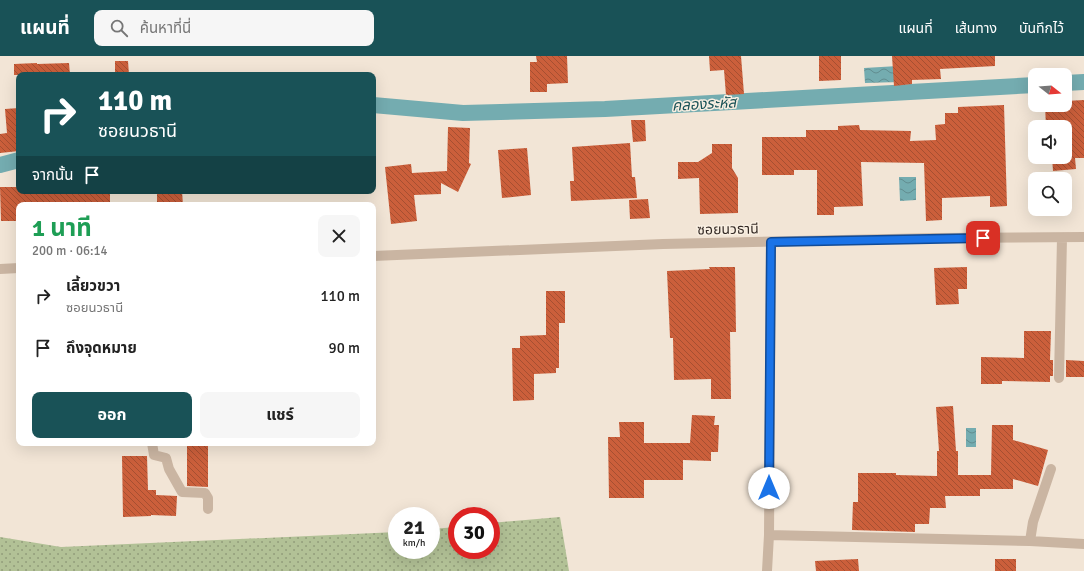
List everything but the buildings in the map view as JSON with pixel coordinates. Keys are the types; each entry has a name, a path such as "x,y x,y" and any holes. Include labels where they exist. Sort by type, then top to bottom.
{"street":[{"name":"ซอยนวธานี","path":"376,256 664,244 1084,237"},
{"path":"1059,378 1062,238"},
{"path":"767,571 769,534 771,242"},
{"path":"0,269 16,268"},
{"path":"152,446 154,455 166,458 169,469 182,492 205,493 208,498 208,509"},
{"path":"1030,541 1033,522 1051,469"},
{"path":"769,534 1030,541 1084,544"}],"green space":[{"path":"560,517 569,571 0,571 0,537 61,547 388,532 388,559 440,559 440,528 448,528 448,559 500,559 500,522"}],"water":[{"path":"898,66 899,82 865,83 864,68"},
{"path":"899,177 916,177 916,200 900,201"},
{"path":"966,428 976,428 976,447 966,447"}],"waterway":[{"name":"คลองระหัส","path":"1072,83 1084,82"},
{"name":"คลองระหัส","path":"376,105 463,113 605,109 1028,85"},
{"name":"คลองระหัส","path":"0,165 16,161"}],"route":[{"path":"769,488 771,242 983,238"}]}
